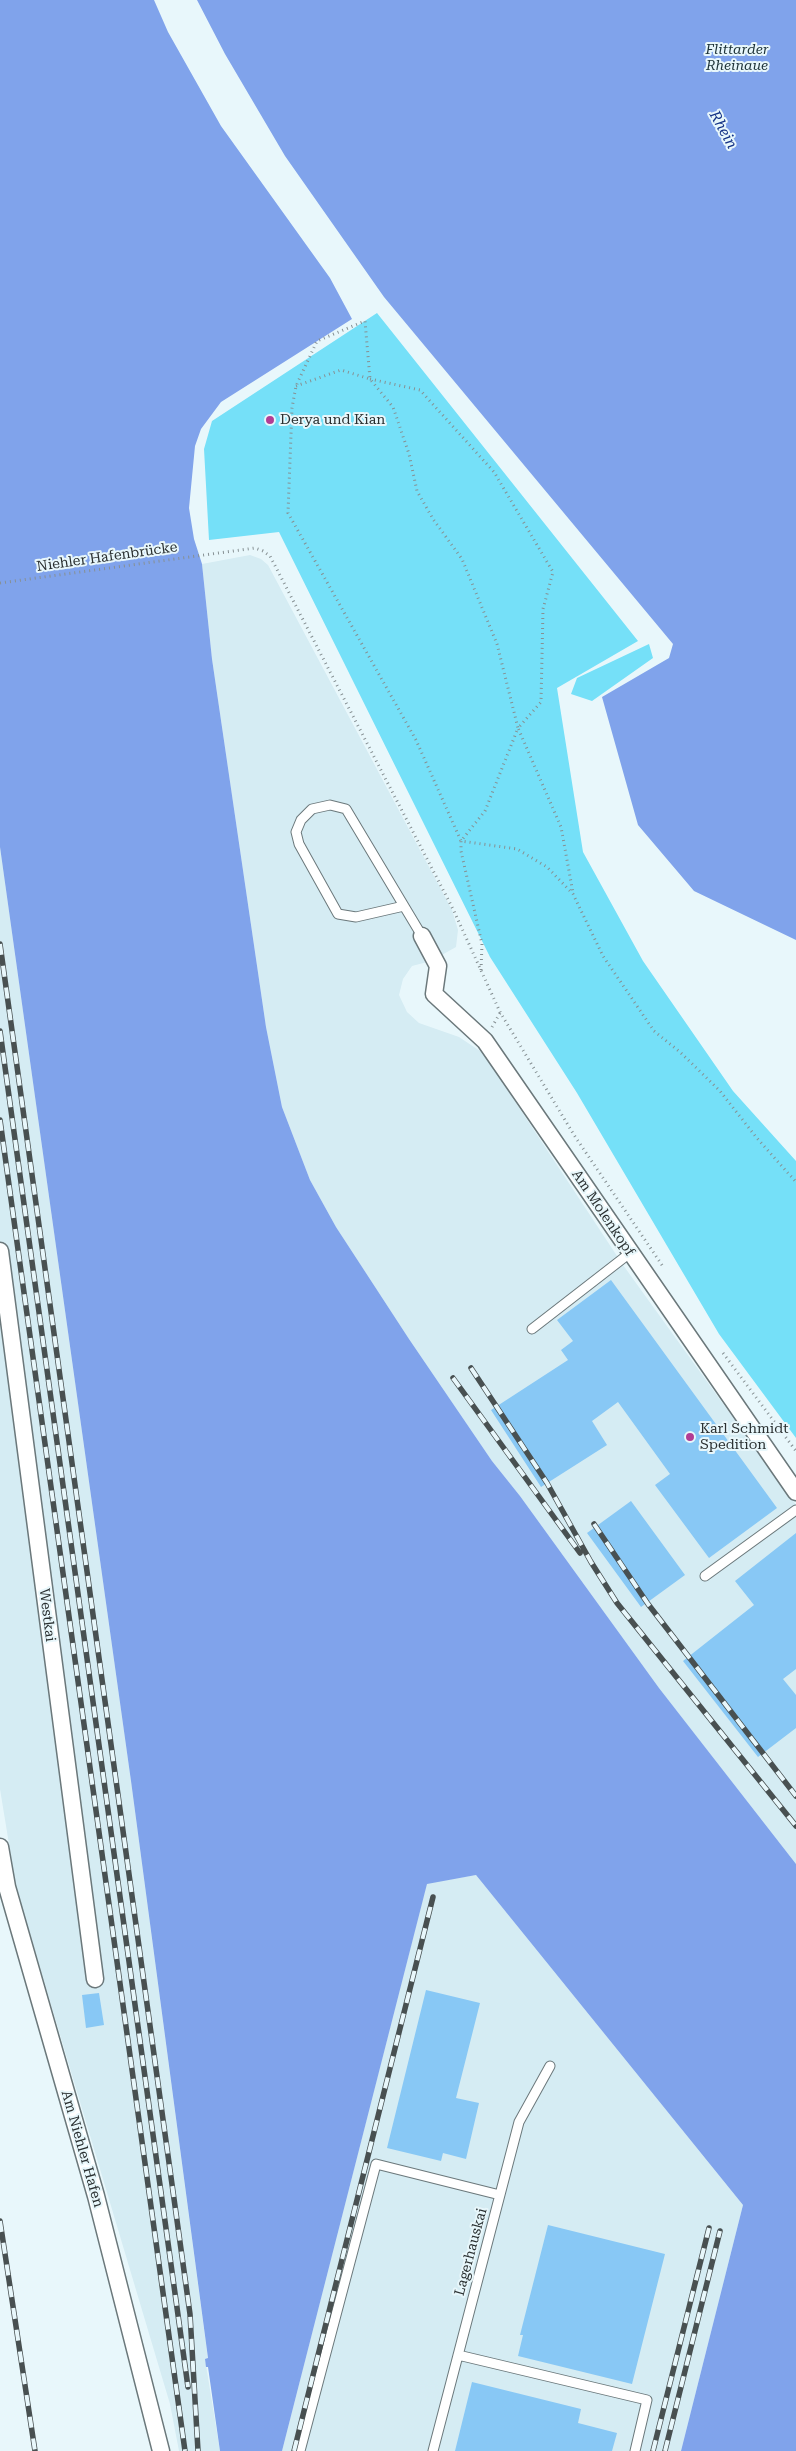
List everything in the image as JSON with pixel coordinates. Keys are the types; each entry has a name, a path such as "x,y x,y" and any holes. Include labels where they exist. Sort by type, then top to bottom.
{"street":[{"name":"Am Molenkopf","path":"422,936 438,966 434,994 485,1041 796,1492"},
{"name":"Westkai","path":"0,1251 95,1979"},
{"name":"Am Niehler Hafen","path":"0,1847 7,1887 96,2196 161,2451"}],"lane":[{"path":"404,906 356,917 338,914 299,844 296,832 301,820 312,809 330,805 346,809 422,936"},
{"path":"532,1328 630,1253"},
{"path":"705,1576 796,1510"},
{"name":"Lagerhauskai","path":"433,2451 519,2122 550,2066"},
{"path":"300,2451 376,2164 500,2195"},
{"path":"458,2355 647,2400 635,2451"}],"path":[{"path":"666,1271 574,1135 500,1012 481,971 482,944 461,851 461,841 416,740 288,513 292,408 296,386 317,341 365,321 370,379 393,407 409,454 417,491 433,519 462,559 497,644 518,728 561,826 573,894 603,956 654,1031 680,1052 720,1091 756,1137 796,1182"},
{"path":"296,386 341,370 370,379 420,390 494,472 553,572 543,609 541,702 518,728 485,811 461,841"},
{"name":"Niehler Hafenbrücke","path":"0,583 255,548 263,550 270,556 288,590 453,910 481,971"},
{"path":"461,841 517,849 547,867 573,894"},
{"path":"721,1350 796,1451"}],"shaded area":[{"path":"377,313 638,641 557,688 583,852 643,961 733,1091 796,1161 796,1438 719,1334 577,1093 490,957 279,532 209,540 204,449 212,421"},
{"path":"250,555 261,559 268,565 452,910 458,930 456,947 431,961 412,966 403,979 399,995 407,1012 419,1023 459,1037 483,1053 623,1265 796,1505 796,1864 659,1688 520,1496 492,1461 336,1227 310,1180 282,1107 266,1027 212,659 202,564"},
{"path":"649,644 653,658 592,701 571,694 577,678"},
{"path":"0,847 131,1781 208,2359 205,2359 220,2451 179,2451 170,2404 16,1887 0,1789"},
{"path":"476,1875 743,2205 681,2451 282,2451 427,1883"}],"water":[{"path":"0,0 154,0 168,32 221,126 330,278 352,319 221,402 201,429 195,446 189,508 194,539 202,564 212,659 266,1027 282,1107 310,1180 336,1227 409,1339 492,1461 520,1496 659,1688 796,1864 796,2451 681,2451 743,2205 476,1875 427,1884 282,2451 220,2451 208,2367 206,2367 205,2359 208,2358 131,1781 0,847"},
{"name":"Rhein","path":"197,0 796,0 796,940 694,891 638,825 602,697 669,658 673,644 384,297 285,156 225,54"}],"building":[{"path":"611,1280 777,1508 709,1558 655,1485 670,1474 618,1402 592,1421 607,1445 541,1487 491,1410 568,1360 561,1350 573,1341 557,1320"},
{"path":"631,1501 685,1575 641,1607 587,1533"},
{"path":"796,1533 796,1669 783,1679 796,1695 796,1728 758,1757 683,1661 754,1605 735,1581"},
{"path":"426,1990 480,2003 456,2098 479,2103 466,2159 443,2153 441,2161 387,2148"},
{"path":"99,1993 104,2025 86,2028 82,1995"},
{"path":"548,2225 665,2254 632,2384 518,2356 523,2335 520,2335"},
{"path":"472,2382 581,2409 578,2423 617,2433 612,2451 455,2451"}],"railway":[{"path":"0,944 190,2314 198,2451"},
{"path":"0,1031 188,2387"},
{"path":"0,1120 185,2451"},
{"path":"471,1368 547,1483 591,1562 617,1603 796,1826"},
{"path":"453,1378 580,1553"},
{"path":"594,1524 648,1604 796,1796"},
{"path":"294,2451 433,1897"},
{"path":"0,2221 35,2451"},
{"path":"653,2451 709,2228"},
{"path":"665,2451 720,2231"}],"place":[{"name":"Derya und Kian","path":"270,420"},
{"name":"Karl Schmidt Spedition","path":"690,1437"}],"park label":[{"name":"Flittarder Rheinaue","path":"737,58"}]}
